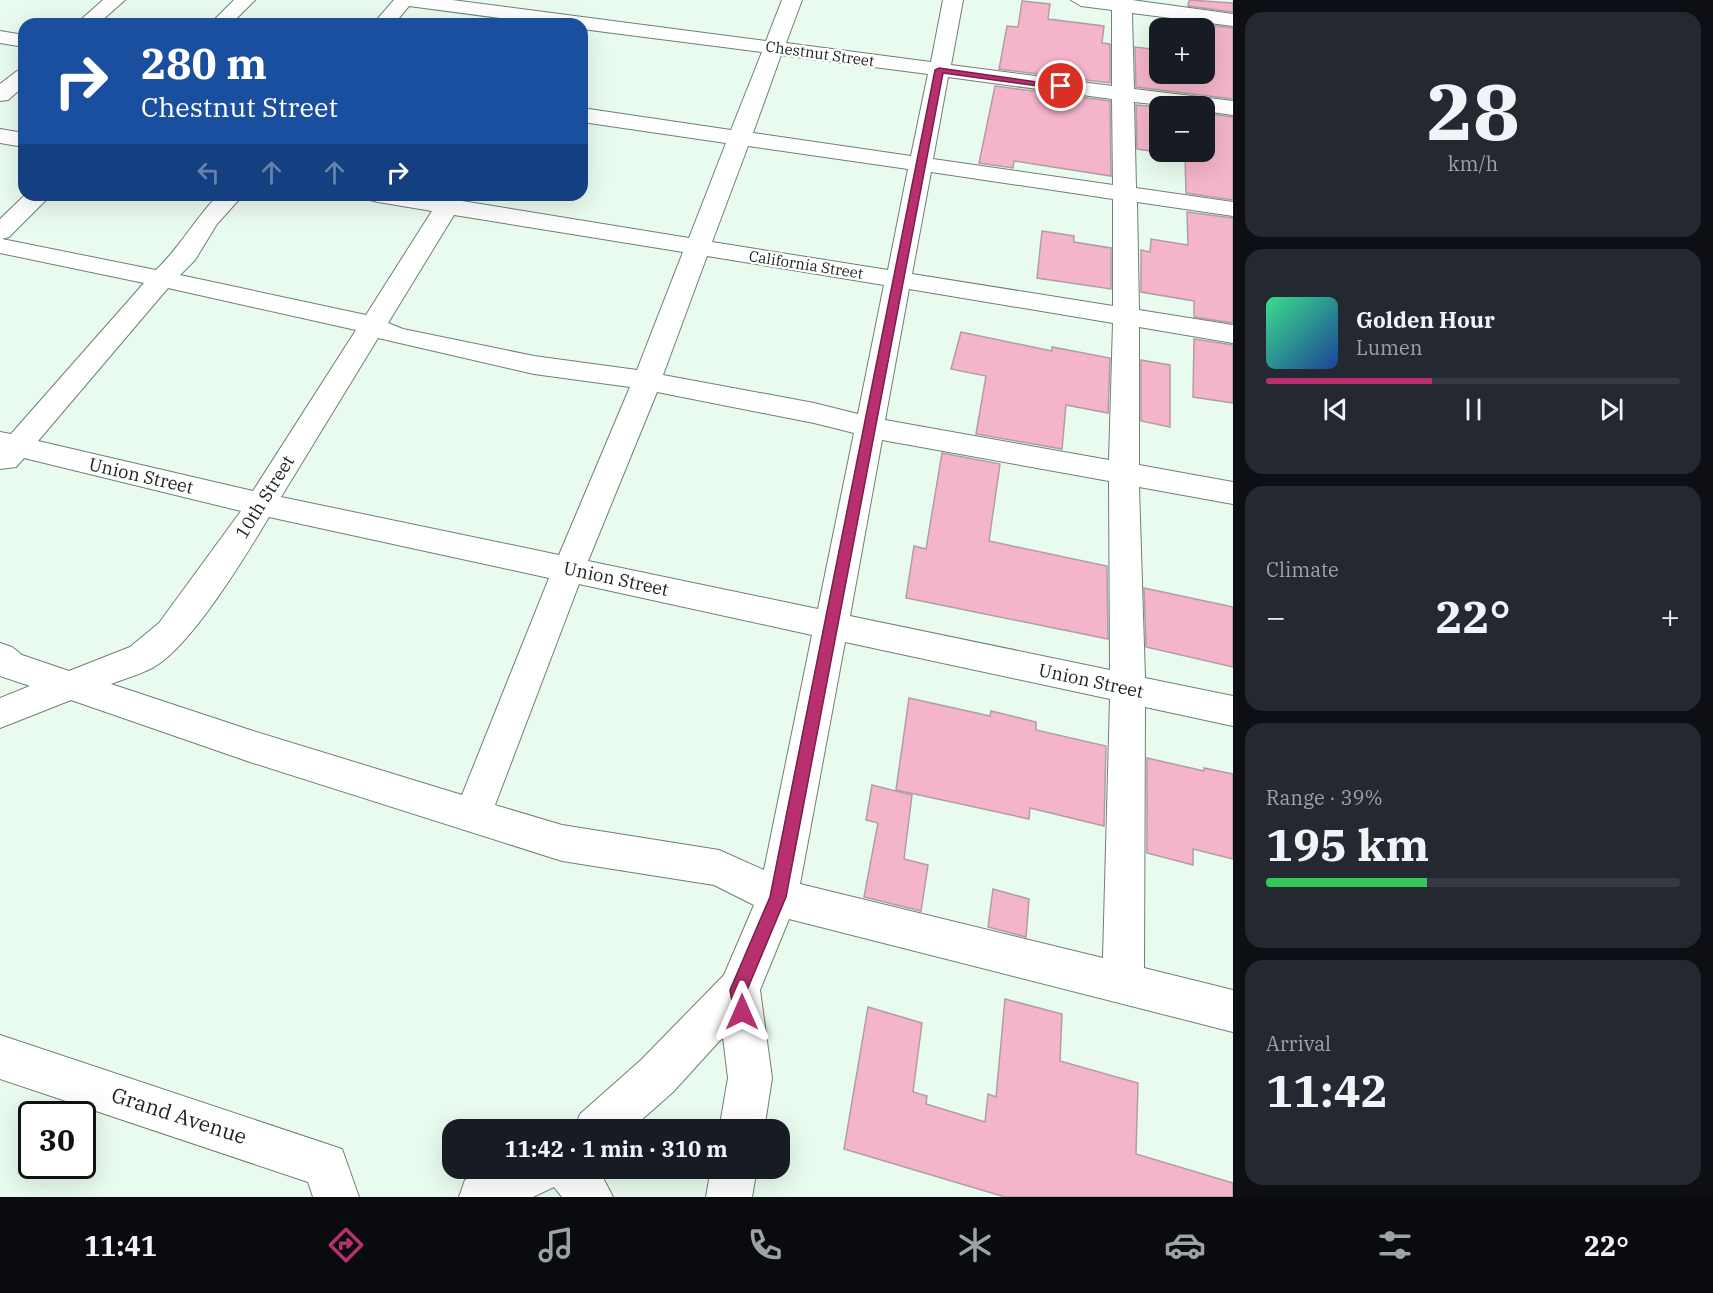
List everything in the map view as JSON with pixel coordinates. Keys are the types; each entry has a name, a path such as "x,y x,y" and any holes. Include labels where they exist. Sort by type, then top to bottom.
{"street":[{"path":"93,18 115,0"},
{"path":"226,18 245,0"},
{"path":"388,18 405,0"},
{"name":"Chestnut Street","path":"405,0 534,18"},
{"path":"566,18 577,0"},
{"path":"472,816 568,569 647,381 696,247 792,0"},
{"path":"608,1119 657,1076 739,990 778,897 829,625 953,0"},
{"path":"1081,0 1122,2 1233,20"},
{"path":"1122,2 1126,316 1124,473 1128,688 1123,983"},
{"name":"Chestnut Street","path":"588,25 1233,108"},
{"path":"0,37 18,40"},
{"path":"0,95 18,80"},
{"path":"588,116 921,162 1233,209"},
{"path":"0,136 18,139"},
{"path":"0,232 33,201"},
{"path":"6,452 186,255 207,220 225,201"},
{"name":"10th Street","path":"0,712 142,657 171,633 234,548 450,201"},
{"name":"California Street","path":"456,201 696,247 1233,334"},
{"path":"0,246 350,318 397,336 534,365 647,381 814,413 868,427 1233,493"},
{"name":"Union Street","path":"6,452 1233,711"},
{"path":"0,657 10,665 250,746 562,843 719,868 778,897 1233,1011"},
{"path":"739,990 750,1078 743,1119"},
{"name":"Grand Avenue","path":"0,1057 326,1165 336,1197"},
{"path":"482,1197 520,1179"},
{"path":"577,1179 590,1197"},
{"path":"729,1197 732,1179"}],"building":[{"path":"1189,0 1233,3 1233,12 1188,6"},
{"path":"1022,1 1050,4 1048,19 1104,26 1102,43 1110,44 1110,83 999,69 1007,26 1018,27"},
{"path":"1215,26 1233,28 1233,99 1136,87 1135,47 1149,49 1149,84 1215,84"},
{"path":"995,86 1110,101 1111,176 1014,161 1013,168 979,163"},
{"path":"1136,105 1149,106 1149,151 1137,149"},
{"path":"1215,115 1233,117 1233,200 1186,193 1185,162 1215,162"},
{"path":"1187,212 1233,218 1233,323 1194,317 1194,301 1141,292 1141,250 1150,252 1151,239 1188,245"},
{"path":"1042,231 1074,236 1074,242 1111,248 1111,289 1037,278"},
{"path":"961,332 1052,351 1052,347 1110,358 1108,413 1066,405 1062,449 976,434 986,376 951,369"},
{"path":"1194,339 1233,345 1233,403 1193,397"},
{"path":"1141,360 1170,365 1170,427 1141,421"},
{"path":"942,453 1000,464 989,541 1107,566 1108,639 906,598 914,546 926,549"},
{"path":"1144,588 1233,607 1233,667 1146,647"},
{"path":"909,698 990,716 991,711 1036,722 1036,730 1106,746 1104,826 1030,808 1029,819 896,790"},
{"path":"1147,758 1204,771 1204,768 1233,774 1233,859 1193,849 1193,865 1147,853"},
{"path":"872,785 912,795 904,859 928,865 921,911 864,897 878,823 866,820"},
{"path":"993,889 1029,899 1026,937 988,927"},
{"path":"1005,999 1062,1014 1060,1061 1138,1083 1136,1154 1233,1183 1233,1197 1005,1197 844,1149 868,1007 922,1023 913,1092 927,1096 926,1104 985,1122 988,1094 996,1097"}],"route":[{"path":"742,1012 739,990 778,897 829,625 939,70 1061,86"}]}
